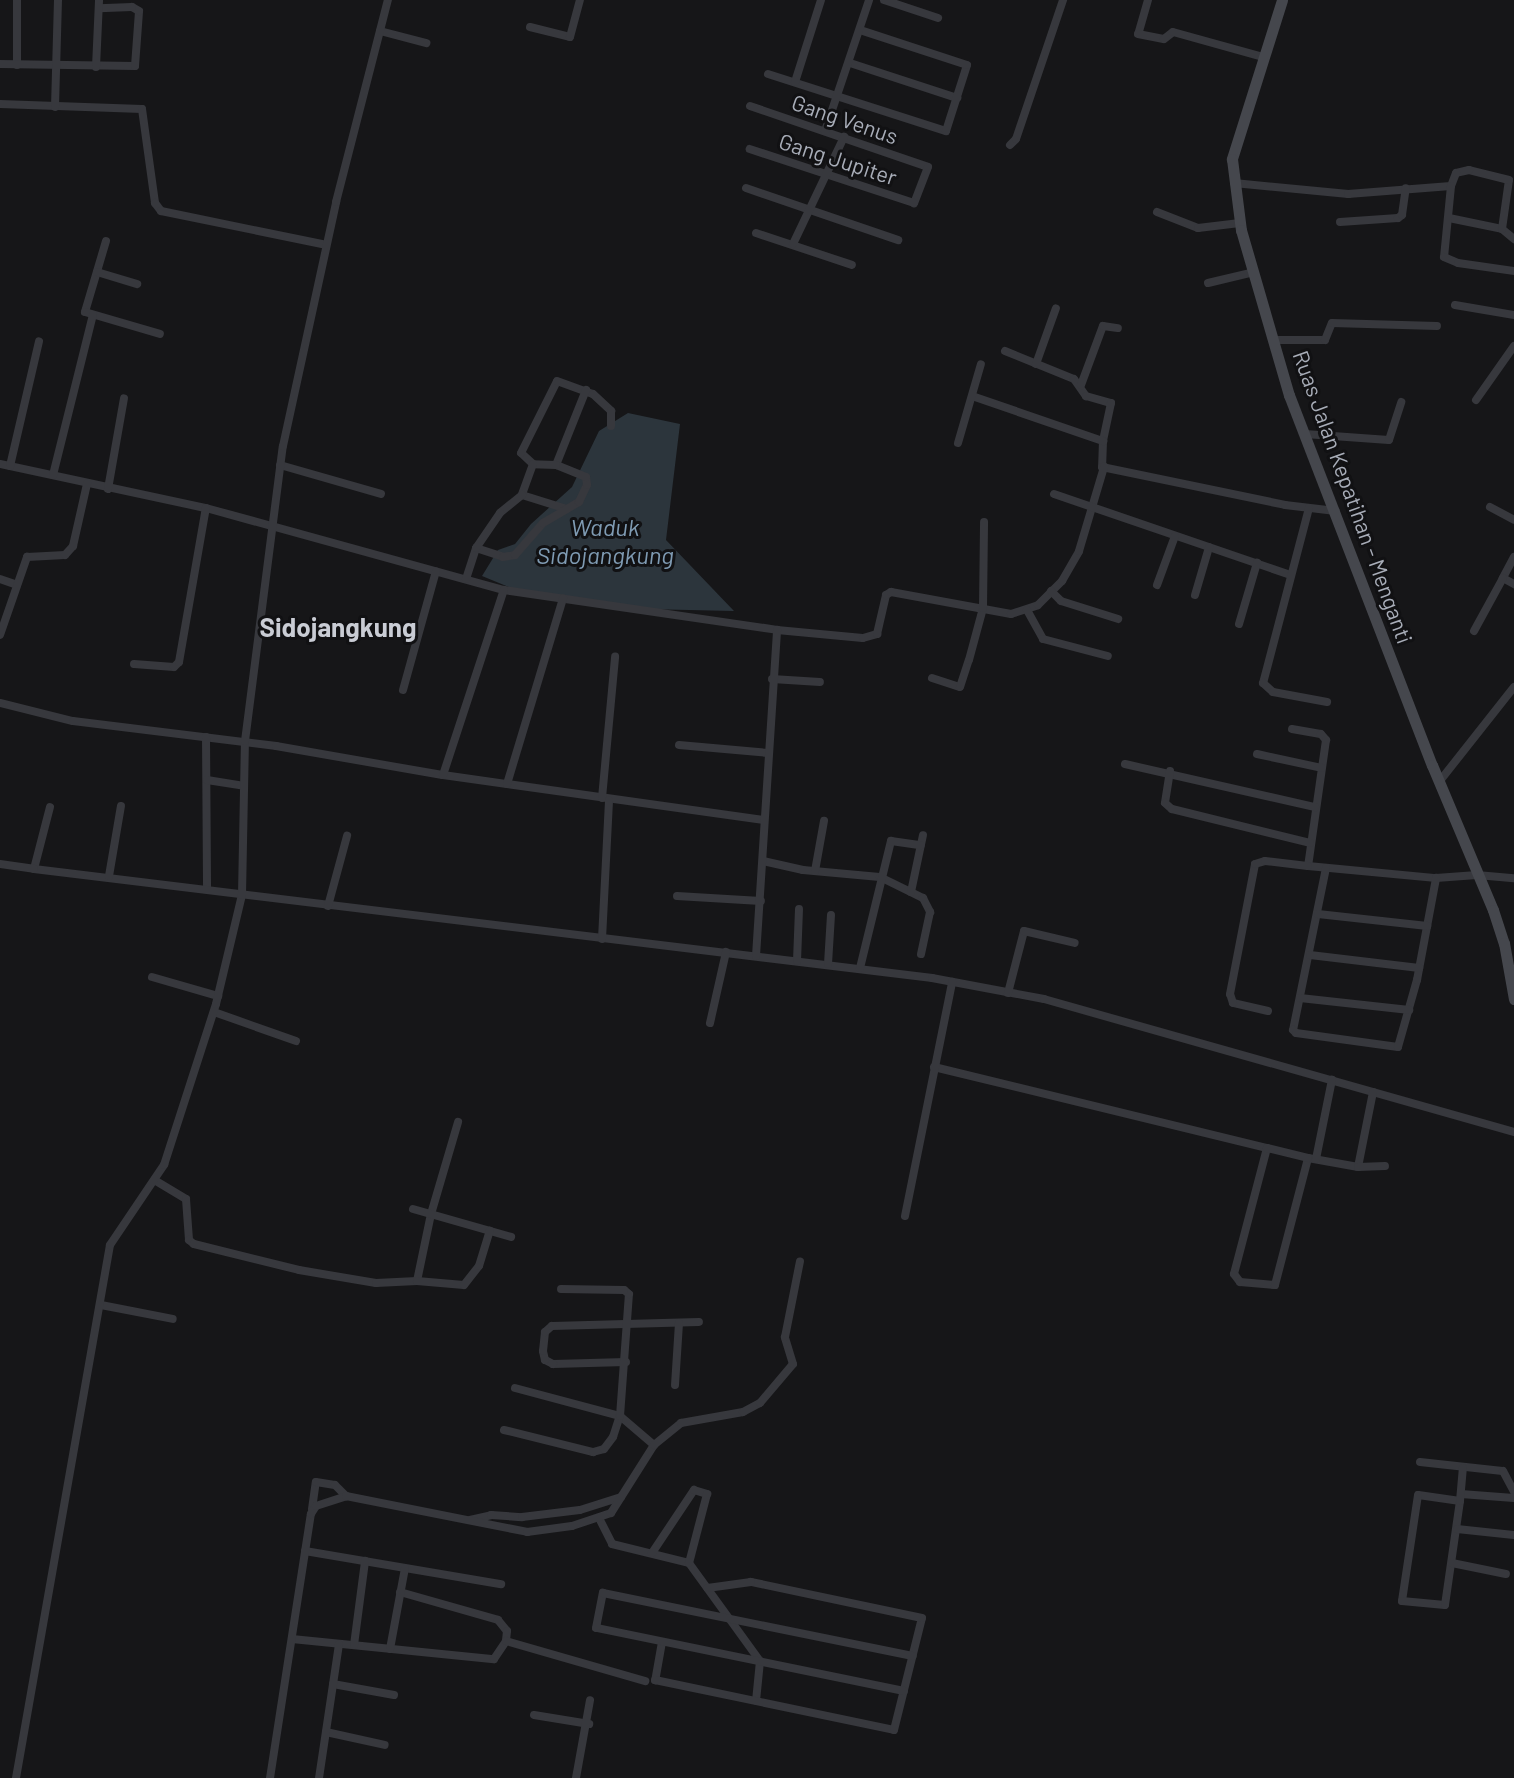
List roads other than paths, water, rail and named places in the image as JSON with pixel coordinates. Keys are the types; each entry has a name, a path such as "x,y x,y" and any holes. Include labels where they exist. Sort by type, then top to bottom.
{"main road":[{"name":"Ruas Jalan Kepatihan - Menganti","path":"1282,0 1234,148 1234,183 1240,223 1273,340 1305,434 1504,943 1514,999"}],"street":[{"path":"17,0 17,65"},
{"path":"55,107 58,0"},
{"path":"16,1778 110,1245 164,1165 214,1012 242,895 245,741 280,465 326,245 388,0"},
{"path":"530,27 570,37 580,0"},
{"path":"795,82 821,0"},
{"path":"825,131 869,0"},
{"path":"884,0 938,18"},
{"path":"1010,145 1016,139 1063,0"},
{"path":"1148,0 1138,34 1164,39 1173,32 1263,57"},
{"path":"0,64 17,65 131,68 136,62 139,11 132,7 99,4 96,67"},
{"path":"768,74 946,131 967,65 860,30"},
{"path":"380,31 426,43"},
{"path":"850,63 957,98"},
{"path":"0,104 142,109 155,203 161,211 326,245"},
{"name":"Gang Venus","path":"750,106 928,167 914,203"},
{"path":"793,244 812,211 844,137"},
{"name":"Gang Jupiter","path":"750,149 914,203"},
{"path":"1502,229 1509,180 1469,170 1456,173 1451,186 1443,252 1449,261 1514,271"},
{"path":"1234,183 1348,194 1451,186"},
{"path":"746,188 898,240"},
{"path":"1340,222 1398,218 1402,215 1406,188"},
{"path":"1157,212 1198,228 1240,223"},
{"path":"1449,218 1502,229 1514,239"},
{"path":"756,233 852,265"},
{"path":"106,241 85,312 160,334"},
{"path":"97,272 137,284"},
{"path":"1208,283 1254,272"},
{"path":"1455,305 1514,315"},
{"path":"1036,364 1056,308"},
{"path":"53,475 93,315"},
{"path":"1273,340 1325,340 1332,323 1437,326"},
{"path":"1081,385 1103,326 1118,328"},
{"path":"39,341 5,465 206,508 504,590 777,630 869,638 877,634 886,595 891,592 1011,614 1027,610 1051,591 1079,551 1104,467"},
{"path":"1476,400 1514,346"},
{"path":"1005,351 1081,385 1086,396 1113,406 1099,463 1104,467 1336,511"},
{"path":"958,443 981,364"},
{"path":"476,548 510,557 543,523 579,502 587,481 556,465 533,464 521,453 555,382 562,381 586,390 611,411 611,426"},
{"path":"556,465 586,390"},
{"path":"972,396 1103,441"},
{"path":"108,489 124,398"},
{"path":"1305,434 1389,440 1401,402"},
{"path":"466,579 476,548 500,513 522,495 533,464"},
{"path":"280,465 381,494"},
{"path":"0,635 27,557 65,555 69,552 87,484"},
{"path":"1054,494 1291,575"},
{"path":"522,495 567,509"},
{"path":"1490,507 1514,520"},
{"path":"134,664 174,667 179,662 206,508"},
{"path":"1309,508 1268,657 1264,687 1327,702"},
{"path":"932,678 960,687 983,608 984,522"},
{"path":"1157,585 1175,536"},
{"path":"1195,595 1209,547"},
{"path":"1474,631 1514,557"},
{"path":"1239,624 1257,563"},
{"path":"403,690 436,571"},
{"path":"1503,578 1514,584"},
{"path":"0,579 17,585"},
{"path":"443,775 504,590"},
{"path":"1051,591 1061,601 1118,619"},
{"path":"507,784 563,598"},
{"path":"1027,610 1043,639 1108,656"},
{"path":"756,956 777,630"},
{"path":"602,939 605,799 615,657"},
{"path":"772,679 820,682"},
{"path":"1439,782 1510,700 1514,687"},
{"path":"0,703 73,721 245,741 443,775 764,820"},
{"path":"1292,729 1325,737 1308,866"},
{"path":"206,737 207,889"},
{"path":"679,745 768,753"},
{"path":"1257,754 1322,768"},
{"path":"1125,764 1170,771 1315,807"},
{"path":"1170,771 1165,803 1172,809 1310,843"},
{"path":"207,780 243,786"},
{"path":"109,876 121,806"},
{"path":"34,869 50,807"},
{"path":"815,871 824,821"},
{"path":"328,906 347,836"},
{"path":"860,968 893,839 922,840 911,892"},
{"path":"763,861 884,879 911,892 929,905 921,954"},
{"path":"1268,1011 1233,1003 1230,994 1255,864 1265,861 1436,878 1477,875 1514,878"},
{"path":"0,864 828,964 952,982 1044,999 1514,1132"},
{"path":"1326,868 1310,955 1292,1024 1296,1033 1398,1047 1419,968 1436,878"},
{"path":"677,896 761,901"},
{"path":"797,961 799,909"},
{"path":"1318,914 1427,926"},
{"path":"828,964 831,915"},
{"path":"1008,993 1024,931 1075,943"},
{"path":"710,1023 726,952"},
{"path":"1310,955 1419,968"},
{"path":"152,977 218,996"},
{"path":"905,1216 952,982"},
{"path":"1300,998 1409,1010"},
{"path":"214,1012 296,1041"},
{"path":"934,1067 1312,1158 1358,1167 1385,1166"},
{"path":"1267,1148 1234,1274 1240,1282 1272,1288 1312,1158 1332,1080"},
{"path":"1358,1167 1373,1092"},
{"path":"417,1281 431,1214 458,1122"},
{"path":"156,1181 186,1199 189,1240 194,1244 299,1270 376,1283 417,1281 464,1285 479,1266 490,1231"},
{"path":"413,1209 511,1237"},
{"path":"311,1514 316,1506 330,1498 346,1496 527,1532 611,1513 654,1445 681,1423 743,1412 760,1403 793,1364 785,1337 800,1261"},
{"path":"504,1430 593,1452 604,1449 613,1437 620,1416 629,1294 624,1290 561,1289"},
{"path":"101,1305 173,1319"},
{"path":"626,1362 553,1364 545,1360 545,1332 552,1326 699,1322"},
{"path":"675,1385 679,1323"},
{"path":"515,1388 620,1416 654,1445"},
{"path":"1420,1462 1505,1472 1514,1495 1460,1498 1418,1495 1402,1601 1444,1606 1457,1529 1460,1498 1463,1468"},
{"path":"270,1778 316,1482 335,1485 346,1496"},
{"path":"652,1553 694,1490 707,1494 689,1563"},
{"path":"469,1521 491,1515 522,1517 580,1510 622,1497"},
{"path":"552,1511 557,1526"},
{"path":"599,1518 612,1544 689,1563 760,1661 756,1701"},
{"path":"1457,1529 1514,1535"},
{"path":"305,1551 501,1584"},
{"path":"354,1645 365,1561"},
{"path":"1452,1563 1506,1574"},
{"path":"390,1649 405,1568"},
{"path":"662,1642 655,1680 894,1730 922,1618 751,1582 707,1588"},
{"path":"292,1639 494,1659 506,1641 507,1631 498,1620 400,1592"},
{"path":"904,1691 596,1628 603,1593 913,1656"},
{"path":"506,1641 645,1681"},
{"path":"319,1778 339,1644"},
{"path":"333,1684 394,1695"},
{"path":"576,1778 589,1724 590,1700"},
{"path":"534,1715 589,1724"},
{"path":"326,1732 385,1745"}],"water":[{"name":"Waduk Sidojangkung","path":"628,413 680,424 666,540 734,611 644,609 521,592 482,576 498,550 515,544 531,524 572,487 599,431"}],"district":[{"name":"Sidojangkung","path":"338,627"}]}
